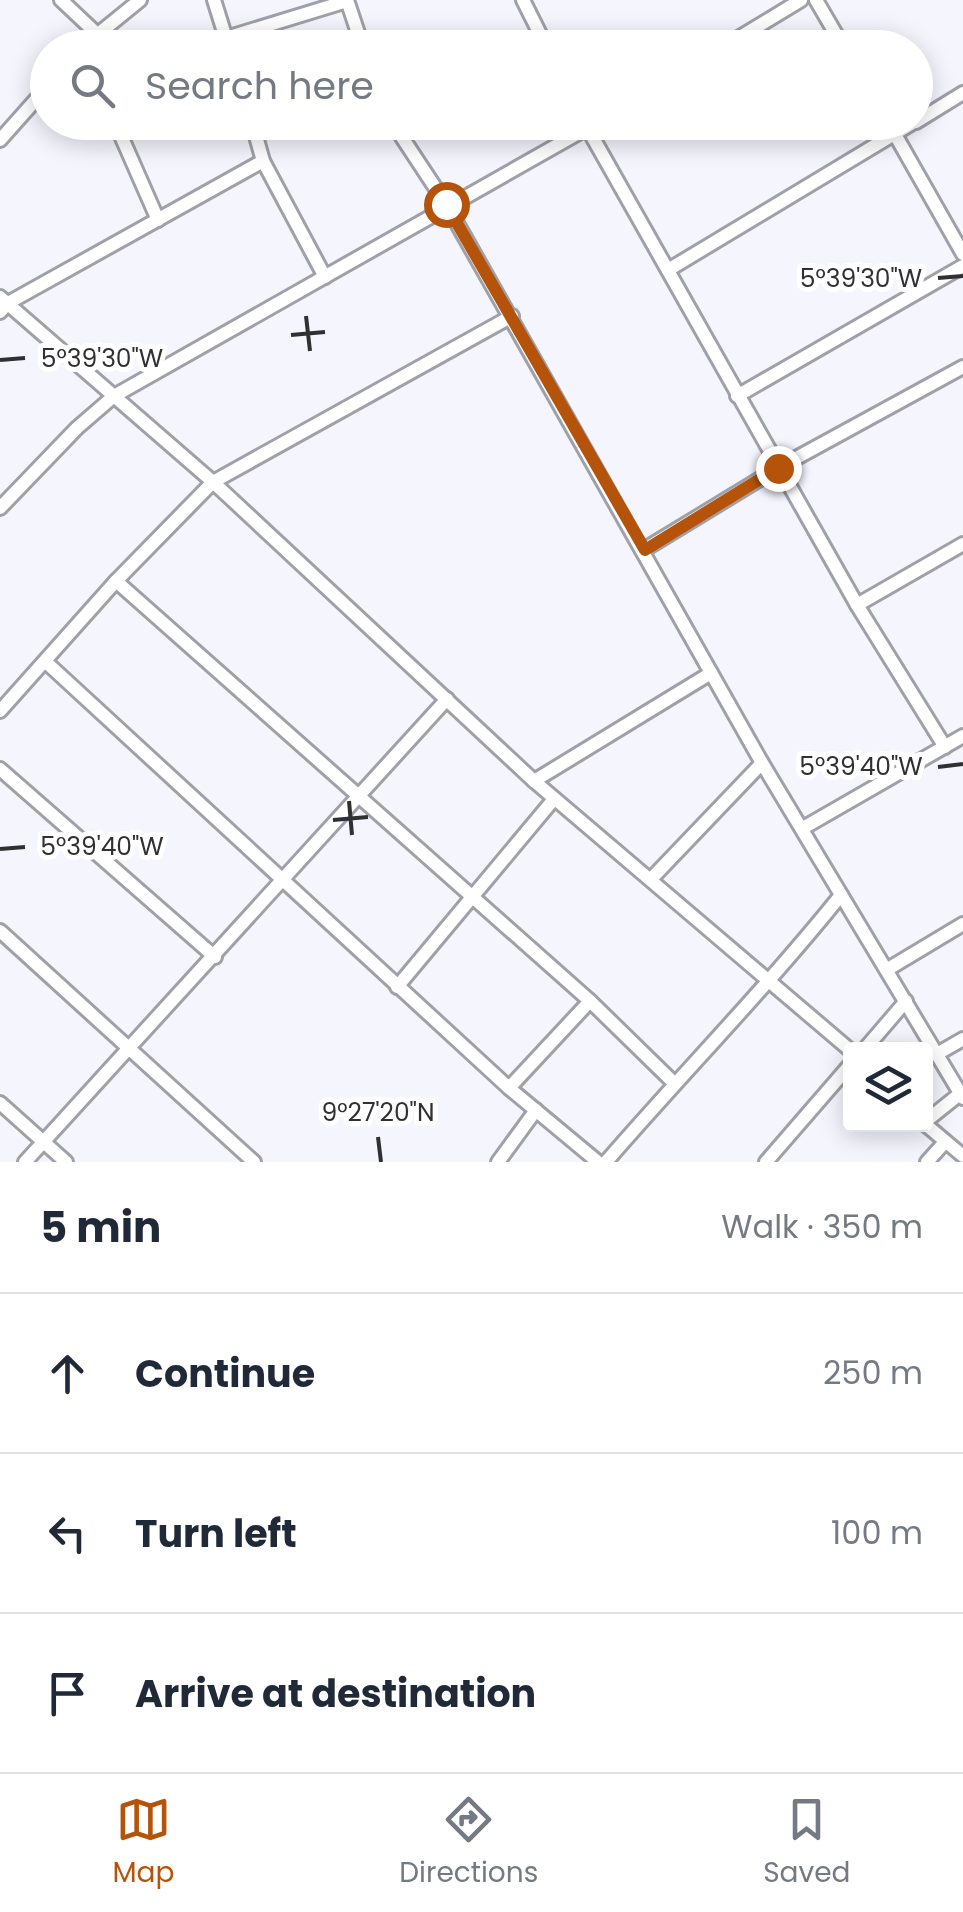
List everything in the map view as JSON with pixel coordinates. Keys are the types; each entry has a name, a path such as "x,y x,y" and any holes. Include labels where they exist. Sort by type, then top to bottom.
{"street":[{"path":"60,0 94,30"},
{"path":"99,30 140,0"},
{"path":"214,0 223,30"},
{"path":"263,30 347,0 357,30"},
{"path":"523,0 537,30"},
{"path":"752,30 801,0"},
{"path":"816,0 834,30"},
{"path":"933,111 963,93"},
{"path":"0,140 30,106"},
{"path":"123,140 158,220"},
{"path":"257,140 263,161 324,277"},
{"path":"404,140 512,316 762,763 962,1095 933,1118"},
{"path":"0,508 76,428 114,396 563,140"},
{"path":"598,140 736,396 945,748"},
{"path":"668,270 872,140"},
{"path":"898,140 963,254"},
{"path":"263,161 2,304 213,482 554,799 652,878 843,1044"},
{"path":"736,396 963,266"},
{"path":"0,711 116,581 213,482 512,316"},
{"path":"645,550 778,468 963,366"},
{"path":"857,604 963,544"},
{"path":"116,581 590,1001 674,1082"},
{"path":"46,662 509,1088 598,1162"},
{"path":"534,781 711,673"},
{"path":"25,1162 132,1049 446,699"},
{"path":"802,828 963,736"},
{"path":"652,878 762,763"},
{"path":"0,769 215,957"},
{"path":"398,987 554,799"},
{"path":"606,1162 674,1082 770,984 842,895"},
{"path":"888,968 963,924"},
{"path":"0,931 254,1162"},
{"path":"509,1088 590,1001"},
{"path":"871,1042 906,1001"},
{"path":"938,1054 963,1040"},
{"path":"766,1162 843,1073"},
{"path":"0,1103 66,1162"},
{"path":"498,1162 536,1110"},
{"path":"933,1131 963,1156"},
{"path":"927,1162 944,1143"}],"route":[{"path":"446,204 645,550 778,468"}]}
